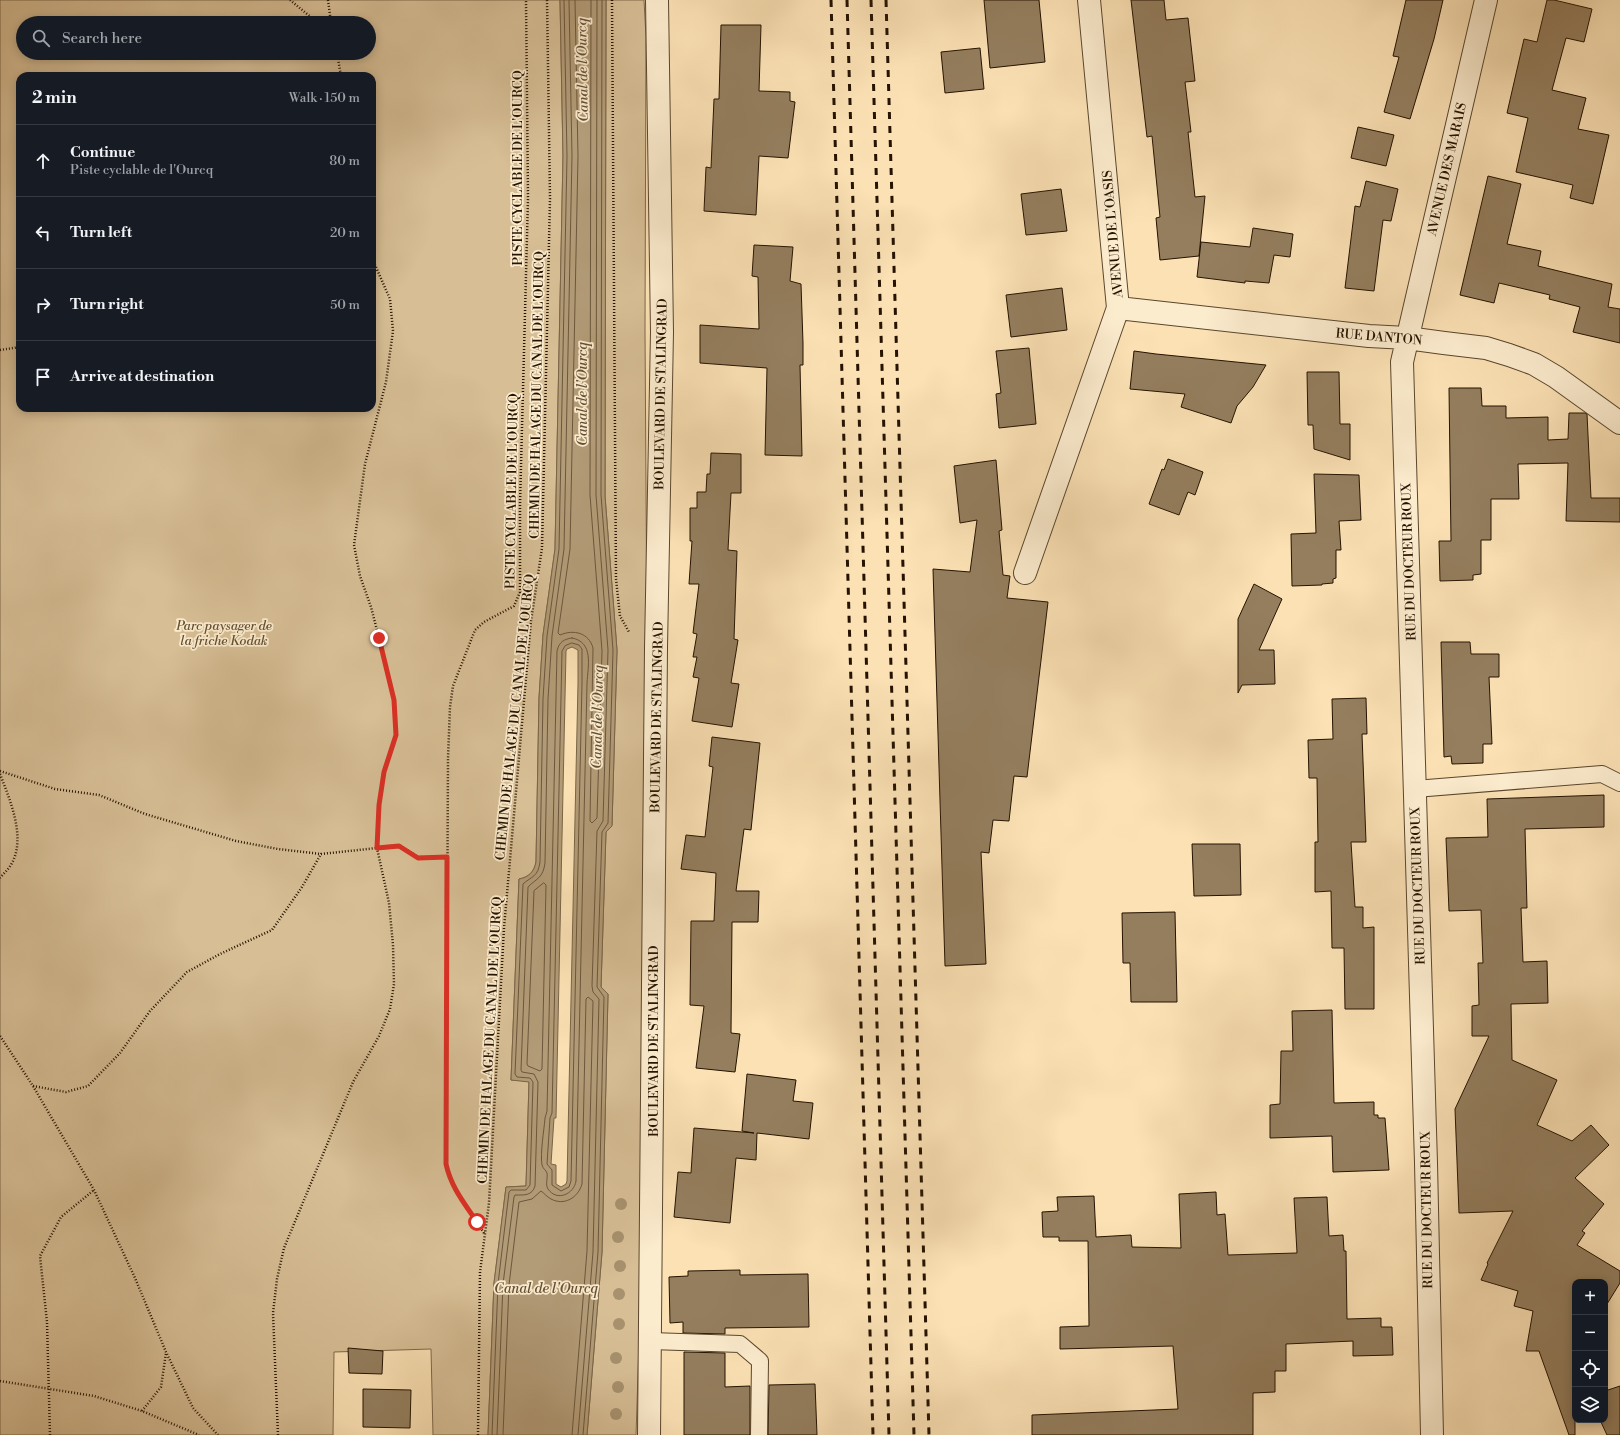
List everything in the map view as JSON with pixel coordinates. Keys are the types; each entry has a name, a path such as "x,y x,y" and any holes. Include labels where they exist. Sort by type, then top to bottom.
{"street":[{"name":"BOULEVARD DE STALINGRAD","path":"649,1435 656,648 662,332 657,0"},
{"name":"AVENUE DE L'OASIS","path":"1025,573 1118,308 1089,0"},
{"name":"AVENUE DES MARAIS","path":"1407,338 1486,0"},
{"name":"RUE DANTON","path":"1118,308 1368,336 1407,338 1486,348 1534,364 1556,377 1620,423"},
{"name":"RUE DU DOCTEUR ROUX","path":"1407,338 1402,362 1426,1163 1432,1435"}],"lane":[{"path":"1415,789 1602,774 1620,783"},
{"path":"651,1341 740,1344 760,1360 759,1435"}],"path":[{"path":"290,0 309,16"},
{"path":"328,0 330,16"},
{"name":"PISTE CYCLABLE DE L'OURCQ","path":"484,1233 453,1187 446,1164 448,759 450,707 453,686 475,630 484,622 514,606 520,592 520,504 528,199 526,0"},
{"name":"CHEMIN DE HALAGE DU CANAL DE L'OURCQ","path":"478,1435 480,1272 489,1203 504,928 531,621 542,548 550,199 547,0"},
{"path":"612,0 616,579 620,616 632,637 656,648"},
{"path":"338,60 340,72"},
{"path":"278,1435 273,1313 277,1279 284,1248 353,1082 379,1036 390,1009 394,984 390,903 377,848 379,805 384,772 396,735 394,700 379,638 360,576 354,545 365,464 386,382 393,331 390,299 376,267"},
{"path":"0,350 16,348"},
{"path":"520,592 531,621"},
{"path":"0,771 55,789 99,795 145,814 236,841 278,849 321,854 399,846 418,858 447,857"},
{"path":"0,774 13,808 18,842 12,863 0,878"},
{"path":"33,1086 66,1092 88,1086 120,1053 150,1011 187,972 220,954 272,930 302,887 321,854"},
{"path":"0,1036 33,1086 94,1190 135,1278 166,1352 193,1408 218,1435"},
{"path":"50,1435 47,1322 40,1256 61,1217 94,1190"},
{"path":"142,1411 161,1387 166,1352"},
{"path":"0,1382 94,1396 142,1411 199,1435"}],"green space":[{"name":"Parc paysager de la friche Kodak","path":"0,0 560,0 563,156 555,549 543,635 539,698 536,862 534,869 530,874 519,879 511,1080 529,1081 526,1186 506,1187 494,1283 488,1435 433,1435 431,1349 334,1352 333,1435 0,1435"},
{"path":"606,0 644,0 646,37 645,330 647,644 639,1343 636,1435 587,1435 602,1252 608,994 601,987 606,832 612,825 617,650 605,496"}],"water":[{"name":"Canal de l'Ourcq","path":"560,0 606,0 605,496 617,650 612,826 606,832 601,987 608,994 602,1252 587,1435 488,1435 494,1283 506,1187 526,1186 529,1082 511,1080 519,879 530,874 534,869 536,862 539,698 543,635 555,549 563,156","holes":["572,647 578,650 567,1181 566,1184 561,1187 556,1184 556,1165 551,1164 554,1118 556,1118 566,651"]}],"building":[{"path":"984,0 1039,0 1045,62 990,68"},
{"path":"1131,0 1164,0 1166,20 1188,18 1195,81 1185,82 1191,132 1188,132 1195,197 1205,196 1199,256 1160,260 1156,218 1160,217 1152,136 1147,137"},
{"path":"1406,0 1443,0 1434,39 1410,119 1384,112 1399,57 1393,56"},
{"path":"1547,0 1554,0 1592,9 1584,42 1566,38 1552,90 1586,98 1578,129 1609,135 1593,204 1570,198 1573,185 1516,172 1528,118 1507,113 1524,39 1537,42"},
{"path":"721,25 761,25 759,91 790,92 790,101 795,102 788,158 759,156 756,215 704,211 706,167 711,168 714,99 719,99"},
{"path":"980,48 984,89 945,93 941,52"},
{"path":"1358,127 1394,135 1386,166 1351,158"},
{"path":"1488,176 1521,184 1507,244 1541,251 1538,266 1612,284 1608,307 1620,309 1620,343 1573,332 1580,307 1549,299 1550,295 1499,283 1494,303 1460,295"},
{"path":"1366,181 1398,189 1391,221 1383,220 1374,291 1345,288 1355,206 1360,207"},
{"path":"1061,189 1067,231 1026,235 1021,194"},
{"path":"1253,228 1293,234 1290,257 1274,255 1269,283 1245,281 1245,283 1197,277 1201,242 1250,247"},
{"path":"754,245 793,247 790,281 801,284 803,343 803,365 800,365 802,456 765,455 767,368 700,363 700,325 759,329 758,277 752,276"},
{"path":"1062,288 1067,330 1011,337 1006,295"},
{"path":"1029,348 1036,424 999,428 996,394 1001,393 996,351"},
{"path":"1134,351 1266,365 1253,387 1237,406 1231,423 1181,407 1185,394 1130,389"},
{"path":"1307,372 1339,372 1340,424 1350,424 1350,460 1314,449 1313,425 1308,425"},
{"path":"1449,388 1481,388 1482,406 1506,406 1506,418 1548,417 1548,440 1568,439 1569,413 1587,414 1591,498 1620,498 1620,522 1566,521 1568,463 1518,464 1519,499 1491,499 1491,540 1481,540 1481,574 1473,575 1473,580 1440,581 1439,541 1451,541"},
{"path":"711,453 741,454 741,493 731,493 728,550 737,551 734,639 738,640 731,683 739,684 732,727 692,721 699,678 693,677 697,657 693,657 697,634 693,633 699,584 689,584 692,541 690,541 690,508 697,508 697,492 706,492 707,474 710,474"},
{"path":"1168,459 1203,472 1195,495 1188,492 1179,515 1149,504 1162,469 1164,470"},
{"path":"996,460 1002,530 999,531 1003,575 1010,576 1007,598 1048,602 1027,777 1014,776 1009,821 993,820 989,853 981,852 986,964 945,966 933,569 970,572 977,520 960,523 954,466"},
{"path":"1314,474 1359,475 1361,520 1339,521 1341,550 1336,550 1336,578 1333,579 1333,583 1292,586 1291,534 1316,533"},
{"path":"1254,584 1282,599 1259,650 1274,650 1275,684 1242,685 1238,693 1238,619"},
{"path":"1441,642 1470,642 1471,654 1499,654 1499,677 1489,677 1492,744 1483,744 1483,763 1452,764 1451,756 1444,757"},
{"path":"1366,698 1367,734 1362,734 1366,842 1351,842 1355,907 1363,907 1363,928 1374,927 1374,1009 1345,1009 1344,948 1332,948 1331,891 1315,892 1315,842 1318,842 1317,778 1309,778 1308,740 1333,739 1332,699"},
{"path":"712,737 760,743 751,830 744,829 736,891 759,891 758,922 732,922 731,1033 740,1034 735,1072 696,1068 704,1006 690,1005 691,921 714,921 716,873 681,869 686,835 705,837 713,767 709,766"},
{"path":"1604,795 1604,827 1525,829 1527,908 1521,908 1523,962 1547,961 1548,1003 1511,1004 1512,1060 1557,1080 1537,1125 1572,1141 1591,1125 1609,1145 1575,1178 1604,1204 1582,1231 1585,1233 1577,1245 1620,1271 1620,1283 1608,1302 1608,1279 1572,1279 1572,1423 1575,1423 1575,1435 1569,1435 1539,1351 1526,1351 1533,1311 1514,1306 1518,1291 1481,1280 1488,1264 1487,1263 1513,1211 1459,1213 1455,1109 1489,1036 1472,1036 1472,1006 1479,1005 1478,963 1483,963 1481,910 1449,911 1446,838 1488,837 1487,799"},
{"path":"1192,844 1240,844 1241,895 1194,896"},
{"path":"1175,912 1177,1002 1131,1002 1130,963 1123,963 1122,913"},
{"path":"1332,1010 1334,1103 1374,1102 1374,1115 1378,1115 1378,1118 1385,1118 1389,1170 1333,1172 1332,1136 1270,1138 1270,1105 1280,1104 1281,1051 1293,1051 1292,1011"},
{"path":"747,1074 796,1080 793,1101 813,1103 809,1139 757,1133 756,1160 736,1158 730,1223 674,1217 678,1172 691,1173 694,1128 754,1133 742,1131"},
{"path":"1216,1192 1217,1215 1225,1214 1228,1255 1297,1253 1294,1198 1327,1197 1329,1236 1343,1235 1344,1251 1346,1251 1347,1319 1381,1318 1381,1327 1392,1327 1393,1355 1353,1356 1353,1341 1286,1344 1286,1371 1275,1371 1275,1392 1253,1393 1253,1435 1032,1435 1032,1415 1178,1409 1173,1346 1060,1349 1060,1327 1089,1326 1088,1241 1059,1241 1059,1237 1043,1237 1042,1212 1058,1211 1057,1197 1094,1196 1096,1237 1131,1235 1132,1247 1181,1248 1179,1194"},
{"path":"740,1270 740,1275 808,1274 809,1327 725,1328 725,1334 683,1333 683,1322 670,1323 669,1277 688,1276 688,1271"},
{"path":"348,1348 383,1351 382,1374 349,1373"},
{"path":"684,1352 725,1353 725,1387 750,1386 750,1435 684,1435"},
{"path":"815,1384 817,1435 768,1435 769,1385"},
{"path":"1620,1386 1620,1435 1607,1435 1601,1423 1608,1423 1608,1390"},
{"path":"363,1389 411,1390 410,1428 363,1427"}],"railway":[{"path":"831,0 873,1435"},
{"path":"847,0 889,1435"},
{"path":"871,0 914,1435"},
{"path":"886,0 929,1435"}],"route":[{"path":"379,638 394,700 396,735 384,772 379,805 377,848 399,846 418,858 447,857 446,1164 453,1187 477,1222"}]}
